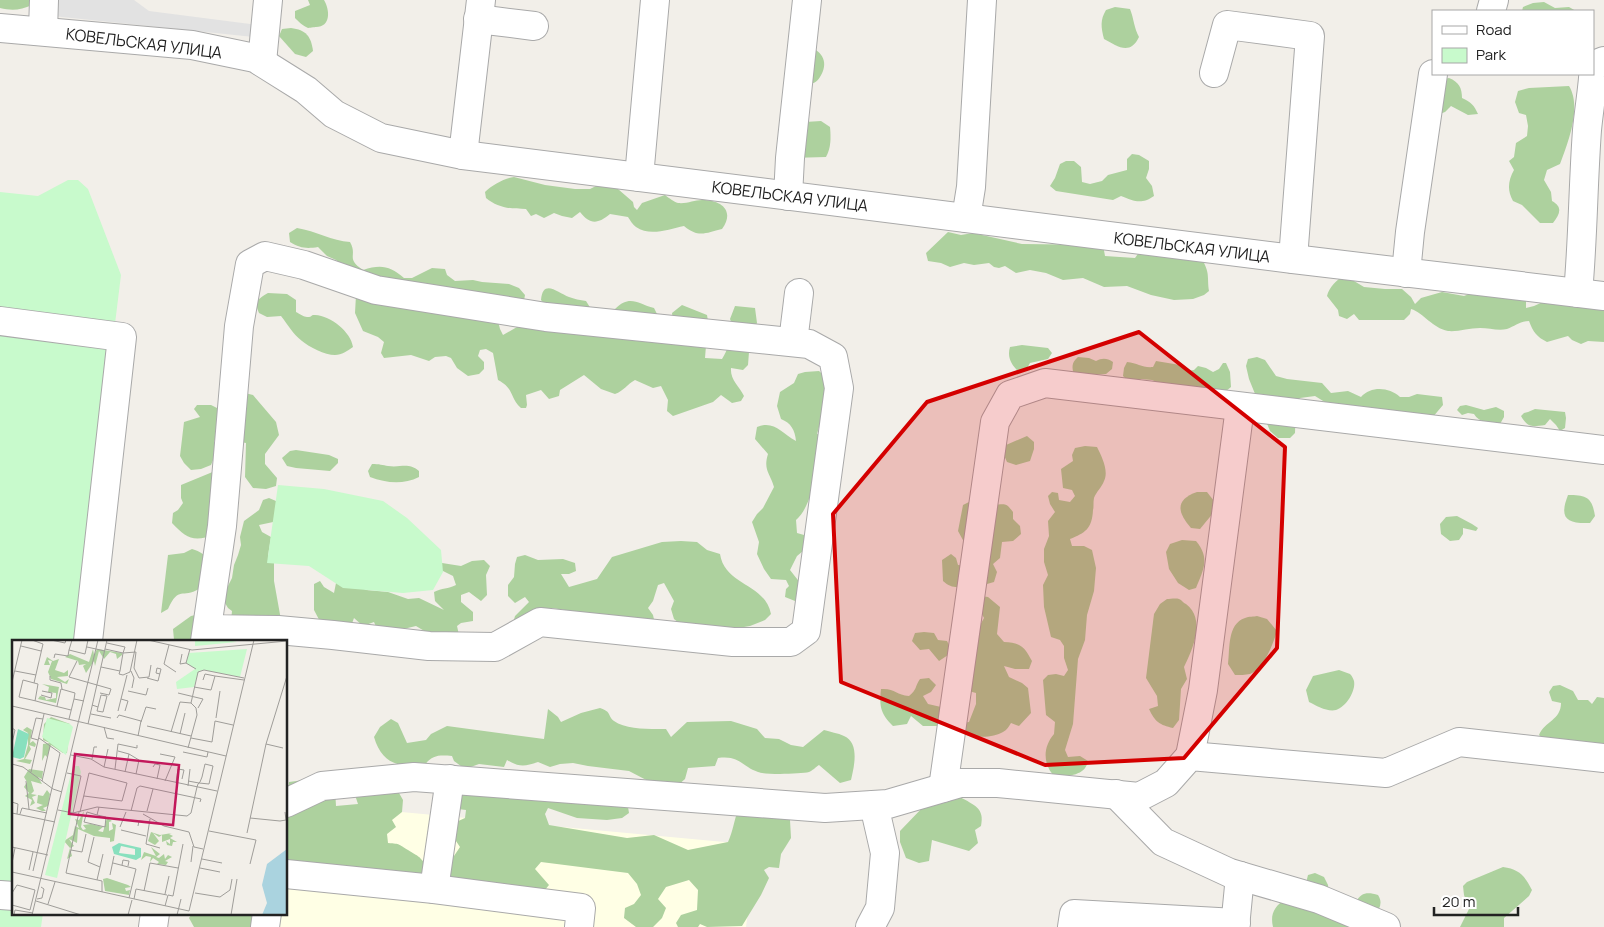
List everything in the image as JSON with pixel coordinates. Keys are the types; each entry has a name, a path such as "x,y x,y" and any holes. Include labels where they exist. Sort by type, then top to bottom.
{"street":[{"path":"43,31 44,0"},
{"path":"262,62 268,0"},
{"path":"639,177 655,0"},
{"path":"788,196 790,158 808,0"},
{"path":"966,218 971,187 982,0"},
{"path":"463,155 480,10 534,26"},
{"path":"1214,74 1227,25 1310,36 1293,259"},
{"name":"КОВЕЛЬСКАЯ УЛИЦА","path":"0,28 192,45 255,58 306,90 334,114 381,138 463,155 1406,273 1591,294"},
{"path":"1406,273 1410,232 1433,75"},
{"path":"1591,294 1582,251 1588,130 1594,75"},
{"path":"265,256 304,264 376,290 546,317 809,344 833,357 839,388 806,631 791,642 733,642 540,622 495,647 430,646 334,634 278,630 206,635 222,526 239,326 250,264 265,256"},
{"path":"793,342 799,293"},
{"path":"0,321 122,337 88,640"},
{"path":"943,788 995,422 1010,395 1045,384 1604,450"},
{"path":"288,802 322,786 414,777 825,808 888,804 960,783 998,783 1139,797 1166,783 1190,756 1203,690 1240,407"},
{"path":"1190,756 1386,774 1459,742 1604,758"},
{"path":"434,889 450,779"},
{"path":"1116,794 1163,842 1240,876 1319,899 1386,927"},
{"path":"870,927 880,908 884,853 874,805"},
{"path":"288,874 434,889 581,908 579,927"},
{"path":"1072,927 1074,914 1235,925 1240,876"},
{"path":"153,927 155,914"},
{"path":"265,927 266,914"}],"highlighted area":[{"path":"1139,332 1285,447 1277,648 1184,758 1045,765 841,682 833,514 927,402"}],"shaded area":[{"path":"35,0 134,0 149,11 265,26 264,38 43,15"},
{"path":"336,806 757,845 746,927 203,927 205,914 288,914 288,827"}],"green space":[{"path":"0,0 32,0 32,5 16,10 4,9 0,8"},
{"path":"308,0 324,0 326,4 328,17 327,21 321,26 308,28 295,18 295,11 310,5"},
{"path":"1544,2 1555,8 1569,7 1574,10 1522,10 1523,7 1533,3"},
{"path":"1115,7 1130,9 1139,37 1132,46 1127,48 1104,39 1103,17 1106,10"},
{"path":"291,28 304,32 311,41 313,51 306,57 295,54 279,36 282,29"},
{"path":"809,46 821,55 824,63 823,72 818,80 807,85 789,80 786,73 786,62 793,55"},
{"path":"1449,78 1458,83 1461,88 1462,98 1472,104 1478,114 1468,115 1451,106 1445,112 1437,115 1444,79"},
{"path":"1569,86 1574,104 1570,136 1560,164 1547,170 1544,180 1551,192 1552,201 1559,208 1559,214 1553,223 1540,223 1522,205 1513,201 1509,189 1510,178 1514,170 1509,161 1514,157 1516,143 1527,136 1528,126 1526,115 1519,113 1515,102 1518,91 1529,88"},
{"path":"821,121 830,127 830,143 826,157 790,158 805,122"},
{"path":"1132,154 1139,155 1149,161 1146,178 1152,186 1154,196 1149,199 1134,201 1121,196 1113,200 1056,191 1050,186 1060,164 1066,161 1074,161 1081,167 1082,182 1090,184 1102,181 1108,175 1127,170 1127,159"},
{"path":"514,177 545,185 575,189 590,189 600,184 611,183 633,202 637,210 642,203 665,195 678,203 699,200 715,202 721,204 727,212 726,223 722,229 702,234 689,230 684,226 653,232 636,227 628,217 610,214 602,220 594,222 587,219 580,212 572,218 554,213 544,218 536,214 531,216 526,209 515,209 495,204 486,198 485,192 491,187 503,180"},
{"path":"68,180 78,180 88,189 121,275 76,640 12,640 12,914 43,914 41,927 0,927 0,192 38,196"},
{"path":"297,228 350,242 354,263 363,270 385,267 404,278 412,278 432,268 445,269 447,275 455,281 473,280 509,284 519,288 525,295 523,306 447,310 445,315 454,314 472,319 484,314 497,317 503,335 517,327 535,325 555,318 541,300 542,293 548,288 571,298 586,301 591,309 615,309 620,304 634,301 654,308 658,316 674,330 672,313 682,305 707,315 705,358 722,359 734,329 730,319 735,306 755,308 757,323 745,345 749,352 748,365 743,370 731,368 733,379 744,396 741,401 732,403 721,395 713,402 673,416 667,411 668,400 661,386 653,388 635,380 615,394 601,389 584,375 560,390 559,396 549,399 541,390 526,395 526,408 521,408 510,390 498,380 493,353 486,349 480,350 478,356 484,362 484,369 479,374 468,376 457,368 451,358 446,356 435,357 429,361 411,355 384,358 381,353 384,342 378,337 363,331 355,313 356,295 345,268 336,260 327,256 318,247 303,248 290,242 289,233"},
{"path":"948,232 961,235 973,233 1022,244 1103,245 1105,256 1135,258 1140,251 1168,255 1179,259 1197,258 1203,261 1207,269 1209,291 1193,299 1174,300 1151,295 1127,286 1104,287 1083,278 1063,280 1046,273 1030,270 1016,273 1005,266 999,268 989,263 974,265 964,263 950,267 928,261 926,253"},
{"path":"1344,275 1364,287 1402,289 1411,297 1415,304 1421,298 1442,292 1464,296 1477,291 1526,295 1526,308 1545,301 1554,305 1572,304 1604,308 1604,342 1588,341 1581,344 1568,336 1547,342 1536,334 1529,321 1504,330 1480,328 1448,331 1437,327 1411,309 1410,314 1404,320 1359,320 1354,314 1347,319 1339,316 1338,310 1327,296 1331,287"},
{"path":"268,293 287,294 296,300 296,312 303,316 321,316 334,322 348,336 353,347 342,354 331,355 309,346 296,335 281,316 267,317 259,313 257,303"},
{"path":"1022,345 1048,348 1052,353 1048,359 1030,363 1026,370 1018,371 1010,360 1009,351 1010,347"},
{"path":"1078,357 1096,361 1102,359 1109,360 1113,362 1112,369 1106,374 1074,376 1073,365"},
{"path":"1257,357 1265,360 1276,376 1322,383 1331,393 1348,391 1361,397 1365,393 1380,389 1391,391 1400,397 1409,397 1417,394 1442,397 1443,405 1432,418 1328,404 1315,396 1300,398 1296,403 1295,433 1290,438 1278,438 1270,431 1249,379 1246,366 1248,359"},
{"path":"1156,361 1180,365 1187,371 1194,370 1198,366 1213,372 1219,369 1223,363 1226,363 1230,372 1231,387 1221,395 1161,384 1152,380 1141,379 1137,383 1130,383 1123,376 1127,362 1153,367"},
{"path":"819,371 829,380 828,395 817,434 824,435 811,493 802,513 796,520 797,533 804,535 809,542 797,556 790,570 801,584 800,598 795,601 785,597 786,589 789,586 786,580 771,579 757,554 759,542 752,522 763,508 774,487 766,464 768,454 755,439 757,427 768,425 777,428 796,441 792,427 781,419 777,406 780,392 794,383 798,374"},
{"path":"245,393 253,395 276,422 279,435 265,454 265,464 277,478 276,486 266,489 253,488 245,477 246,443 216,437 214,442 216,453 211,465 201,469 191,470 180,456 184,422 200,417 194,409 197,405 211,405 219,409"},
{"path":"1466,405 1484,410 1496,407 1504,411 1504,417 1500,424 1497,424 1482,421 1474,414 1462,415 1457,410 1460,406"},
{"path":"1535,409 1565,412 1565,428 1560,431 1550,419 1545,425 1528,425 1521,416"},
{"path":"1027,436 1034,442 1030,461 1016,465 1007,462 1003,453 1006,445"},
{"path":"1085,446 1097,447 1106,473 1103,483 1094,498 1089,526 1080,535 1070,539 1072,546 1084,546 1092,550 1096,568 1094,591 1087,615 1085,640 1078,659 1073,724 1065,750 1068,757 1080,756 1088,761 1084,770 1056,778 1046,762 1047,745 1054,734 1055,722 1046,715 1043,680 1048,675 1064,676 1068,670 1064,658 1064,646 1060,640 1051,637 1044,607 1043,585 1048,575 1044,562 1044,549 1049,536 1048,521 1055,512 1048,496 1052,492 1058,493 1059,500 1070,502 1075,496 1072,490 1063,488 1061,469 1073,461 1072,455 1075,448"},
{"path":"296,450 329,455 338,459 338,463 330,471 287,466 282,458 290,451"},
{"path":"372,464 415,468 419,471 419,477 401,482 388,482 376,479 370,477 368,471"},
{"path":"215,471 215,534 201,538 186,535 172,523 173,513 183,503 181,485"},
{"path":"278,485 324,489 383,501 407,518 441,550 443,572 433,590 403,593 343,588 309,566 267,563"},
{"path":"1197,492 1207,492 1214,501 1214,512 1200,529 1191,528 1183,517 1180,507 1185,499"},
{"path":"1568,495 1584,497 1590,501 1595,516 1590,523 1570,521 1567,518 1564,509"},
{"path":"269,498 276,501 282,512 278,521 259,525 262,532 271,537 268,556 274,563 274,581 281,620 231,621 232,611 222,598 232,578 241,545 240,537 244,521 259,510 263,500"},
{"path":"971,501 989,505 1004,504 1008,506 1013,512 1013,519 1020,526 1021,534 1013,541 1002,542 1000,558 993,564 997,572 994,582 987,584 979,581 956,587 943,581 942,560 951,554 956,558 958,565 967,566 978,543 964,542 958,531 963,505"},
{"path":"1457,516 1478,528 1476,531 1463,528 1463,534 1459,540 1450,541 1441,534 1440,524 1446,517"},
{"path":"1182,540 1196,541 1204,558 1203,569 1196,588 1189,590 1178,583 1169,569 1166,552 1170,544"},
{"path":"662,542 697,542 707,550 720,554 723,564 729,573 761,596 771,614 765,620 750,626 732,629 684,627 674,619 671,609 674,601 664,583 658,585 653,601 648,608 653,615 655,624 552,608 548,614 513,623 515,616 529,602 525,597 515,603 508,596 508,585 514,577 517,557 525,555 538,560 563,559 575,563 576,571 569,574 561,574 569,587 597,579 612,557"},
{"path":"192,549 202,553 207,559 211,578 199,589 175,597 168,609 161,613 168,555 184,553"},
{"path":"484,560 490,566 486,575 487,595 481,601 469,592 461,595 461,602 473,612 473,621 461,623 457,626 459,635 426,632 416,626 395,631 377,629 374,622 363,626 354,618 350,629 325,631 314,610 314,584 320,581 324,587 334,593 336,583 353,583 366,590 388,592 408,599 419,598 444,610 435,601 434,592 456,585 453,576 441,570 442,563 461,566 472,561"},
{"path":"981,596 988,597 1000,607 997,634 1004,642 1021,646 1032,661 1029,669 1015,669 1004,666 1009,677 1028,688 1031,713 1019,726 1011,723 1007,729 999,734 983,737 967,734 963,731 963,723 969,722 976,704 976,693 965,690 978,629 984,618 979,608"},
{"path":"1167,599 1179,599 1186,604 1192,610 1197,626 1194,643 1184,667 1187,679 1181,689 1179,720 1173,728 1158,722 1151,713 1149,709 1158,706 1157,696 1146,678 1154,614 1160,604"},
{"path":"200,614 215,640 174,640 173,629 191,616"},
{"path":"1257,616 1267,619 1277,631 1273,642 1260,667 1250,674 1235,675 1228,664 1232,631 1239,621 1247,617"},
{"path":"915,633 934,633 938,640 947,641 951,649 948,655 939,661 929,649 920,650 912,641"},
{"path":"1339,670 1350,674 1354,681 1352,694 1347,702 1336,710 1329,710 1309,702 1306,690 1313,676"},
{"path":"929,678 936,685 931,692 923,696 928,704 941,707 944,717 939,726 923,726 911,716 907,724 893,726 882,710 880,701 881,689 909,696 915,690 920,679"},
{"path":"1560,685 1573,691 1578,700 1588,700 1592,704 1597,697 1604,698 1604,744 1547,743 1539,735 1545,726 1556,717 1560,709 1561,703 1552,701 1549,692 1553,686"},
{"path":"600,708 608,712 612,719 619,724 639,728 666,729 671,737 687,722 731,721 757,729 765,738 779,739 791,745 803,747 824,730 837,733 849,739 854,750 855,756 851,780 840,783 819,765 809,772 768,774 752,770 736,760 725,757 718,758 715,766 688,768 685,779 677,786 652,783 629,771 573,763 550,767 538,762 518,765 507,760 504,767 479,764 465,769 454,761 452,756 436,756 424,766 406,766 386,758 377,746 374,737 380,727 391,719 398,723 407,743 426,740 431,734 447,726 544,739 548,709 561,722 581,713"},
{"path":"304,780 335,789 336,806 358,804 355,795 399,793 403,800 402,812 392,820 396,827 387,834 388,843 401,845 419,857 427,867 417,877 288,863 289,782"},
{"path":"449,786 628,807 629,813 622,818 607,820 577,818 548,808 545,814 549,825 627,838 654,835 688,850 728,842 738,810 779,809 790,820 791,838 781,854 779,868 769,867 764,870 769,878 742,926 707,927 700,924 698,927 678,927 676,923 681,915 697,910 698,890 689,880 666,887 658,899 666,908 662,918 653,927 636,927 624,918 625,908 634,904 641,895 637,884 628,873 541,862 535,869 549,885 544,891 449,880 446,858 454,856 460,847 456,841 448,841 454,823 465,818 466,810 450,808"},
{"path":"960,797 970,802 980,811 981,826 975,830 978,843 969,851 932,840 929,861 919,863 906,858 900,842 900,831 925,805"},
{"path":"1503,867 1513,869 1524,877 1532,890 1529,896 1504,918 1504,927 1460,927 1469,909 1463,886 1467,882"},
{"path":"1315,873 1324,877 1328,885 1329,895 1356,902 1360,896 1365,894 1378,895 1380,907 1366,927 1273,927 1272,919 1277,906 1288,898 1308,889 1308,875"},
{"path":"191,914 256,915 265,927 194,927 189,918"}]}
